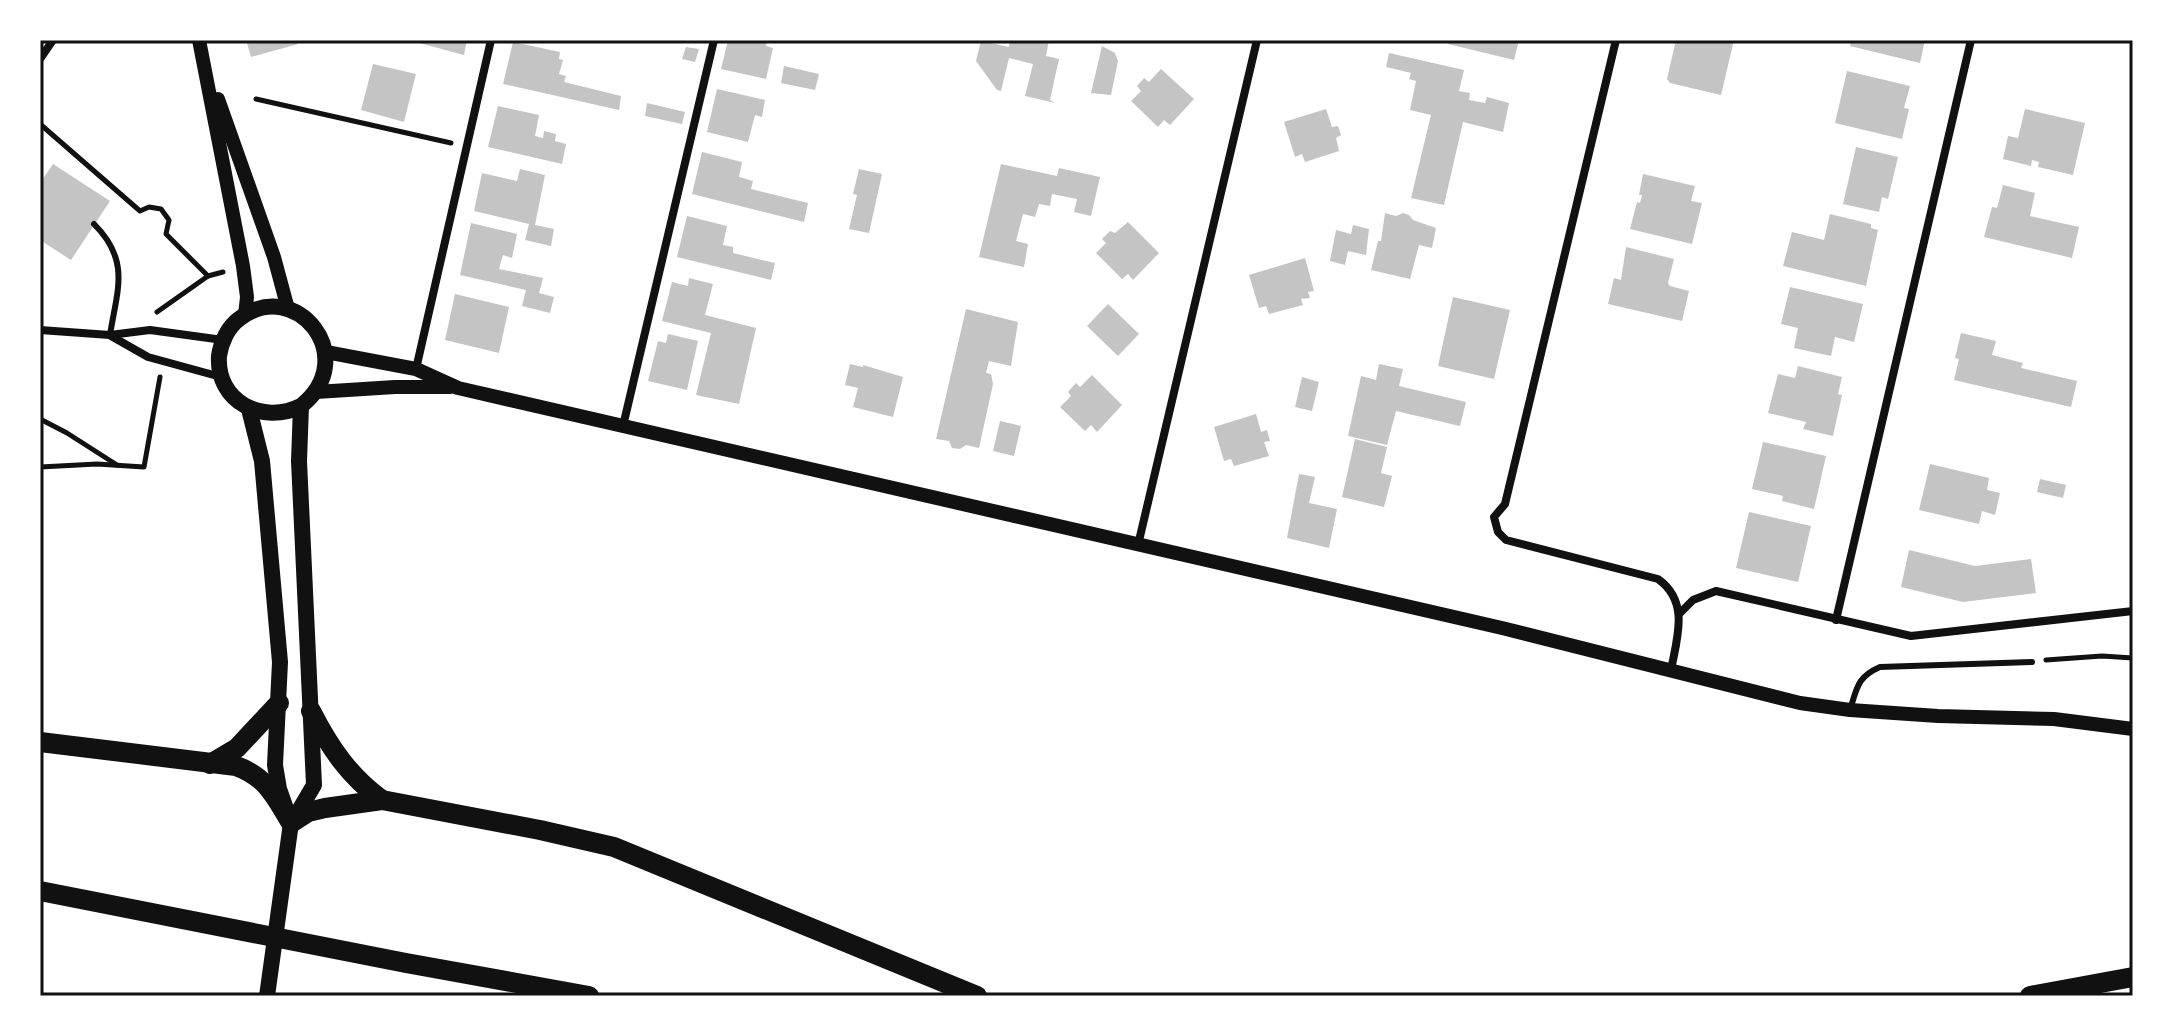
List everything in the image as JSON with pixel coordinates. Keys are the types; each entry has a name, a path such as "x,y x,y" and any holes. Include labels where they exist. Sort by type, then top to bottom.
{"main road":[{"path":"266,308 288,309 313,325 326,352 325,373 316,392 301,406 272,414 249,409 232,396 222,378 219,359 223,340 234,323 245,315 266,308"},
{"path":"291,823 314,785 299,461 301,406"},
{"path":"249,409 262,461 280,662 275,765 279,789 291,823 267,996"},
{"path":"210,764 237,748 259,728 279,703"},
{"path":"311,711 329,746 344,766 362,786 382,800"},
{"path":"40,742 236,766 253,772 268,786 291,823"},
{"path":"291,823 317,810 382,800 614,847 977,996"},
{"path":"40,891 589,996"},
{"path":"2030,996 2133,977"}],"street":[{"path":"40,59 53,40"},
{"path":"416,369 491,40"},
{"path":"623,427 714,40"},
{"path":"1138,546 1257,40"},
{"path":"1616,40 1505,504 1494,517 1498,532 1506,540 1658,579 1668,586 1680,613 1671,670"},
{"path":"1836,620 1971,40"},
{"path":"200,47 274,257 288,309"},
{"path":"200,47 243,266 247,297 245,315"},
{"path":"40,330 110,335 150,330 223,340"},
{"path":"110,335 148,357 222,378"},
{"path":"326,352 416,369 458,388 1502,628 1800,703 1938,716 2054,719 2133,729"},
{"path":"316,392 395,387 458,388"},
{"path":"1680,613 1693,600 1716,591 1911,636 2133,611"}],"lane":[{"path":"94,224 107,236 120,268 110,335"},
{"path":"1850,710 1859,682 1867,672 1880,667 2032,662"}],"path":[{"path":"256,99 451,143"},
{"path":"40,124 140,211 149,207 161,209 169,220 166,234 208,276"},
{"path":"153,315 208,276 236,268"},
{"path":"40,467 144,467 163,361"},
{"path":"40,419 118,465"},
{"path":"2032,662 2102,656 2133,658"}],"building":[{"path":"246,40 297,40 298,44 251,57"},
{"path":"408,40 467,40 464,55"},
{"path":"728,40 767,40 766,46 773,48 766,79 721,69"},
{"path":"1010,40 1049,40 1046,56 1059,59 1050,100 1055,103 1025,96 1033,64 1009,58 1001,91 997,90 976,61 981,41 1009,47"},
{"path":"1449,40 1519,40 1514,60 1448,44"},
{"path":"1676,40 1734,40 1721,95 1670,83 1667,79"},
{"path":"1851,40 1925,40 1920,63 1850,46"},
{"path":"513,42 560,52 559,59 563,60 559,74 566,76 564,82 621,96 619,110 503,84"},
{"path":"1102,46 1115,53 1118,61 1111,95 1091,93"},
{"path":"686,47 699,49 695,62 682,59"},
{"path":"1389,53 1464,70 1459,91 1470,93 1469,100 1485,103 1487,97 1509,103 1503,132 1463,122 1444,205 1411,198 1431,115 1410,110 1416,81 1409,79 1411,73 1386,67"},
{"path":"373,64 416,74 404,122 361,110"},
{"path":"784,66 819,74 815,90 781,83"},
{"path":"1161,69 1194,99 1170,125 1164,120 1158,127 1131,101 1141,91 1137,86 1144,78 1149,82"},
{"path":"1847,71 1910,86 1904,108 1909,109 1902,139 1835,123"},
{"path":"717,89 765,100 762,117 755,115 748,142 707,132"},
{"path":"647,103 685,112 682,124 645,116"},
{"path":"498,106 539,115 535,136 543,138 544,131 556,134 555,141 566,144 562,164 488,147"},
{"path":"1326,109 1332,127 1338,126 1341,135 1336,138 1339,151 1305,162 1302,154 1295,157 1284,122"},
{"path":"2025,109 2085,123 2073,175 2038,167 2039,162 2032,160 2031,166 2003,159 2008,136 2018,138"},
{"path":"1856,147 1898,157 1888,199 1882,197 1879,212 1843,204"},
{"path":"702,152 742,162 739,177 753,181 751,189 808,203 804,222 692,194"},
{"path":"53,164 110,201 71,260 40,240 40,183"},
{"path":"1001,164 1057,176 1059,168 1100,177 1091,216 1074,212 1077,199 1052,194 1050,206 1039,204 1035,217 1023,214 1016,241 1028,244 1024,267 979,257"},
{"path":"520,169 545,175 535,225 554,229 551,246 525,240 529,224 474,211 482,173 517,181"},
{"path":"859,169 882,174 869,233 849,229"},
{"path":"1643,174 1695,186 1691,201 1702,203 1692,244 1630,229 1642,195 1639,195"},
{"path":"2003,185 2035,193 2030,216 2079,227 2072,258 1984,237 1992,207 1997,208"},
{"path":"1385,213 1396,216 1403,213 1436,228 1432,248 1419,245 1410,279 1371,270 1378,241 1381,241"},
{"path":"1830,214 1871,224 1871,228 1878,230 1866,286 1783,266 1792,232 1824,240"},
{"path":"687,216 727,226 723,245 733,247 733,253 775,263 771,280 677,257"},
{"path":"1128,222 1159,253 1133,280 1128,274 1122,279 1096,253 1106,243 1102,239 1110,231 1115,233"},
{"path":"471,223 517,234 512,258 503,255 499,269 543,278 539,293 554,297 550,313 522,306 526,290 460,275"},
{"path":"1353,225 1369,229 1366,255 1348,251 1345,265 1330,261 1336,230 1351,234"},
{"path":"1626,247 1674,259 1668,283 1689,291 1682,321 1608,304 1614,278 1621,280"},
{"path":"1305,258 1314,291 1308,292 1310,298 1301,299 1303,305 1269,314 1266,306 1259,308 1249,275"},
{"path":"689,278 713,284 705,315 756,328 739,404 696,395 711,333 662,321 672,282 688,286"},
{"path":"1790,287 1863,304 1854,342 1835,337 1831,356 1794,348 1798,328 1781,324"},
{"path":"455,294 509,307 499,353 445,340"},
{"path":"1453,297 1510,310 1494,379 1438,366"},
{"path":"1108,304 1139,334 1118,356 1087,326"},
{"path":"966,309 1018,322 1011,366 989,361 986,373 991,374 993,384 979,448 966,445 960,449 952,448 949,441 936,439"},
{"path":"1961,333 1996,341 1992,355 2023,363 2021,368 2077,381 2071,407 1954,380"},
{"path":"668,334 698,341 687,390 648,381 658,341 666,343"},
{"path":"850,364 903,377 893,417 853,407 858,388 845,385"},
{"path":"1379,364 1403,369 1399,386 1466,402 1460,426 1396,411 1387,445 1348,436 1361,376 1376,380"},
{"path":"1798,366 1842,377 1838,394 1842,395 1833,436 1803,429 1806,422 1768,413 1778,374 1795,378"},
{"path":"1092,375 1122,405 1097,432 1091,425 1085,431 1060,407 1071,396 1068,392 1076,383 1080,387"},
{"path":"1302,377 1319,382 1312,411 1295,407"},
{"path":"1256,414 1261,432 1267,430 1270,441 1264,442 1269,456 1234,466 1231,459 1224,461 1214,427"},
{"path":"1000,421 1021,426 1014,456 993,451"},
{"path":"1355,439 1387,447 1381,473 1392,476 1384,507 1342,497"},
{"path":"1763,442 1826,456 1814,509 1782,501 1783,496 1752,489"},
{"path":"1930,464 1989,478 1987,490 2000,493 1995,515 1982,511 1979,524 1919,510"},
{"path":"1299,474 1315,477 1309,503 1337,509 1329,548 1287,538"},
{"path":"2040,479 2066,485 2063,498 2037,492"},
{"path":"1749,512 1811,526 1798,582 1736,568"},
{"path":"1909,550 1975,566 2031,559 2036,593 1963,602 1901,587"}]}
